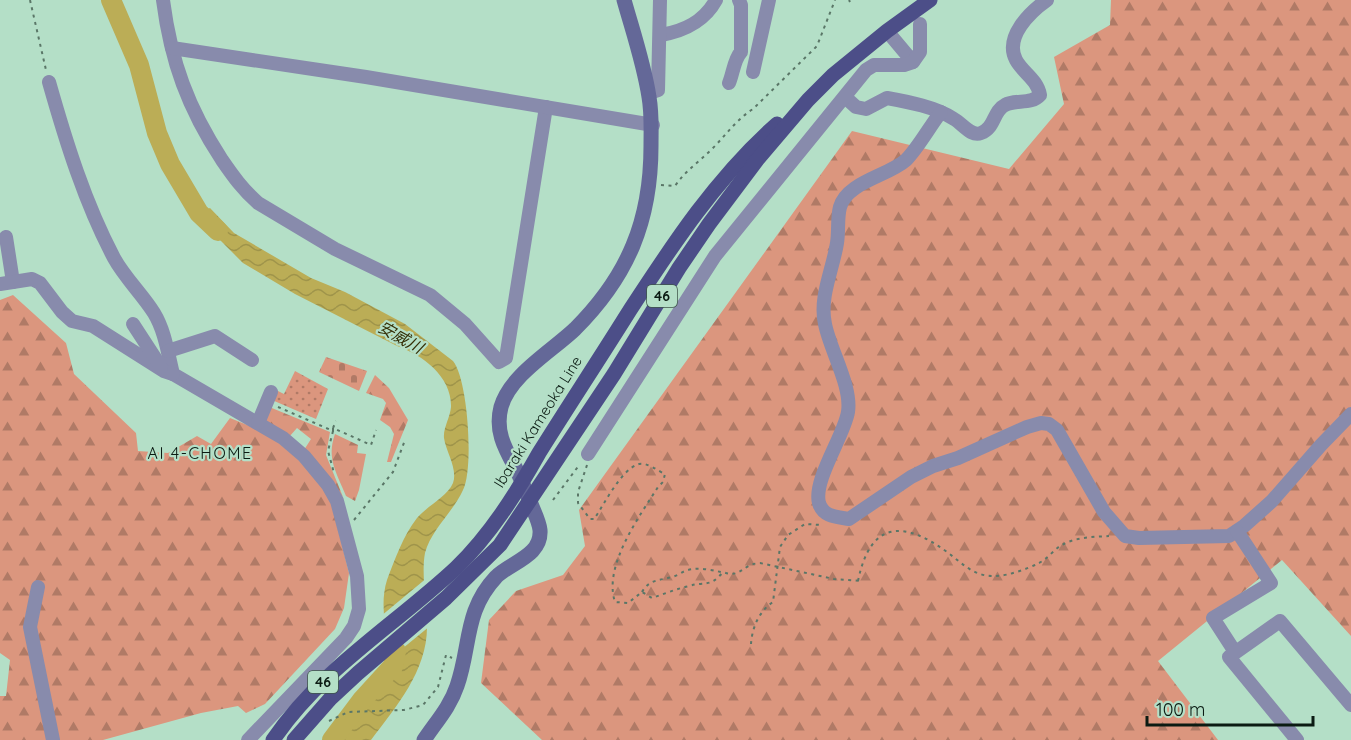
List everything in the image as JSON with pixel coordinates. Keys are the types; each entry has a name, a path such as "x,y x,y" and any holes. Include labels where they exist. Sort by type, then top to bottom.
{"main road":[{"name":"Ibaraki Kameoka Line","path":"294,740 330,699 374,657 447,598 500,545 614,374 679,268 757,160 808,100 833,75 930,0"},
{"name":"Ibaraki Kameoka Line","path":"273,740 334,671 441,582 471,552 522,483 545,443 696,212 750,150 776,125 808,100"}],"street":[{"path":"163,0 179,77 192,109 217,152 246,193 258,203 285,217 335,249 430,296 465,324 499,362 506,358 546,107"},
{"path":"424,740 451,704 458,685 472,615 482,596 498,576 510,565 526,556 538,544 540,527 500,435 499,418 503,401 515,382 586,317 611,286 624,267 644,217 650,175 653,125 649,93 624,0"},
{"path":"649,93 658,90 660,0"},
{"path":"661,35 680,32 691,26 706,14 716,0"},
{"path":"729,83 734,73 737,55 741,52 741,5 739,0"},
{"path":"753,72 769,0"},
{"path":"845,97 856,107 866,109 888,98 941,112 962,124 971,133 978,134 988,130 1005,105 1035,100 1040,96 1035,82 1016,61 1015,36 1021,24 1047,0"},
{"path":"588,454 715,256 866,70 874,65 904,65 913,62 920,52 920,24"},
{"path":"887,31 913,62"},
{"path":"172,48 366,77 653,125"},
{"path":"49,82 70,152 99,226 123,273 155,315 168,351 169,373"},
{"path":"941,112 906,159 846,195 840,207 837,244 826,282 824,322 848,394 848,412 819,492 819,502 828,515 849,519 911,477 1041,423 1049,424 1057,430 1104,512 1125,536 1139,538 1229,536 1272,501 1320,445 1351,414"},
{"path":"6,237 7,283 32,279 40,283 62,312 72,321 93,326 290,444 316,470 337,501 359,588 359,609 354,626 346,638 248,740"},
{"path":"133,324 169,373"},
{"path":"168,351 215,336 252,360"},
{"path":"258,423 268,397"},
{"path":"1235,652 1213,618 1271,583 1237,531"},
{"path":"38,587 30,627 53,740"},
{"path":"1297,740 1229,657 1280,621 1351,705"}],"path":[{"path":"30,0 49,82"},
{"path":"660,185 675,186 684,173 711,150 743,116 817,46 835,0"},
{"path":"268,397 371,445 376,430"},
{"path":"336,421 328,451 336,476"},
{"path":"346,530 393,472 405,440"},
{"path":"553,500 588,454 591,456 590,461 581,478 578,503 590,519 594,519 610,493 630,470 639,464 645,464 665,474 663,482 657,487 625,538 612,581 611,592 615,602 628,603 657,579 674,576 687,570 704,569 731,575 737,574 752,563 760,562 834,579 863,581"},
{"path":"751,644 752,631 766,607 773,602 780,547 788,535 805,524 821,525 828,515"},
{"path":"858,581 869,548 876,539 885,533 898,530 926,540 946,552 964,568 979,574 994,576 1040,562 1061,546 1083,537 1125,536"},
{"path":"642,592 652,598 691,585 705,585 716,581 723,572"},
{"path":"324,724 348,712 405,710 423,705 438,687 446,656 458,660"}],"green space":[{"path":"1111,0 1351,0 1351,636 1282,560 1158,661 1218,740 542,740 481,683 489,620 516,591 563,575 585,546 579,510 852,131 1009,169 1064,104 1054,57 1110,25"},
{"path":"13,295 66,343 74,374 136,433 138,451 168,453 197,436 211,444 230,418 257,429 279,443 296,457 319,482 331,501 349,573 344,608 335,629 265,704 246,713 238,706 201,713 103,740 0,740 0,696 6,696 10,660 0,653 0,300"},
{"path":"326,357 367,371 359,391 319,372"},
{"path":"295,371 328,389 316,419 272,400 278,391 284,394"},
{"path":"375,375 389,388 408,420 391,462 387,462 394,434 390,427 380,420 386,403 383,399 366,393"},
{"path":"267,406 330,432 326,455 343,497 304,450 311,439 297,428 289,437 262,420"},
{"path":"335,434 358,445 357,453 366,454 355,501 346,496 334,466 332,451"}],"water":[{"path":"210,208 234,233 311,278 345,292 405,324 453,361 458,371 468,424 466,479 459,498 432,537 425,553 427,627 422,659 408,688 371,740 336,740 377,690 389,667 391,655 385,624 384,594 400,548 417,518 446,493 453,483 453,466 444,438 451,407 447,386 434,369 417,355 295,294 243,263 198,218 199,213"}],"pier":[{"path":"428,577 430,626 386,662 388,657 381,616"}],"waterway":[{"name":"安威川","path":"111,0 139,65 157,133 170,164 199,213 218,231"},
{"name":"安威川","path":"332,740 362,700 393,666 396,651"}],"district":[{"name":"AI 4-CHOME","path":"200,453"}]}
